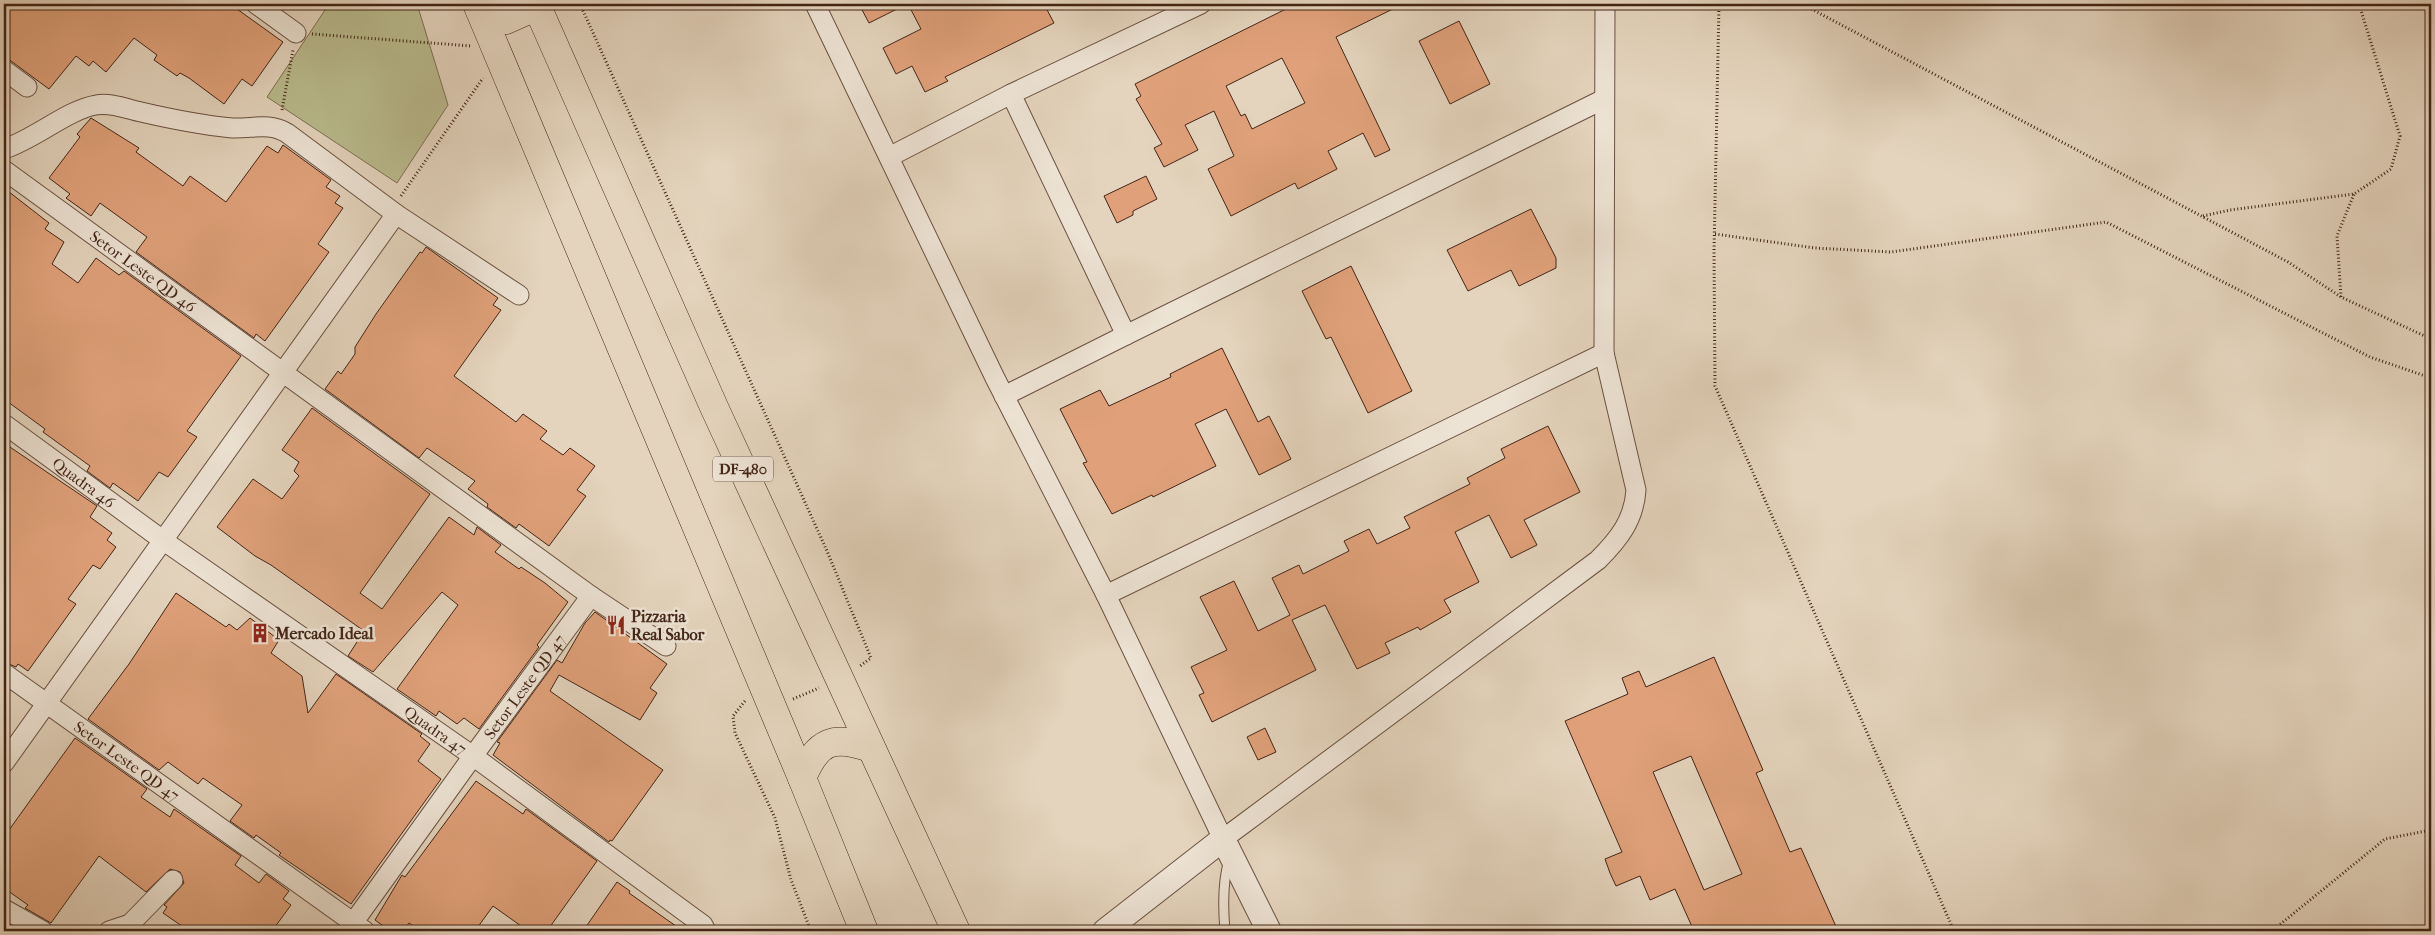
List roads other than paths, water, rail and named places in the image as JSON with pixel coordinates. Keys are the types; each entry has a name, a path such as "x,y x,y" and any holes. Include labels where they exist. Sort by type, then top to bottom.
{"main road":[{"path":"478,7 506,20 524,12 528,4"},
{"name":"DF-480","path":"536,4 714,407 956,931"},
{"path":"478,7 802,778 864,931"},
{"path":"802,778 810,760 825,744 836,740 849,741 871,748"}],"street":[{"path":"256,4 296,32"},
{"path":"815,4 1004,396 1106,595 1269,931"},
{"path":"889,157 1011,94 1201,4"},
{"path":"1105,931 1227,847 1598,560 1616,542 1629,522 1635,503 1636,490 1604,354 1605,4"},
{"path":"4,70 27,87"},
{"path":"1011,94 1126,335"},
{"path":"1004,396 1604,99"},
{"path":"4,149 38,134 79,110 104,104 214,126 278,128 394,212 519,295"},
{"name":"Setor Leste QD 46","path":"4,170 284,372"},
{"path":"4,763 284,372 394,212"},
{"path":"1106,595 1604,354"},
{"path":"284,372 590,596 666,646"},
{"name":"Quadra 46","path":"4,424 164,541"},
{"name":"Quadra 47","path":"164,541 472,756 705,928"},
{"name":"Setor Leste QD 47","path":"47,705 359,927 472,756 590,596"},
{"path":"4,674 47,705"},
{"path":"109,931 130,924 173,880"},
{"path":"4,909 43,931"}],"lane":[{"path":"1226,931 1223,907 1227,847"}],"place":[{"name":"Pizzaria Real Sabor","path":"616,625"},
{"name":"Mercado Ideal","path":"260,633"}]}
